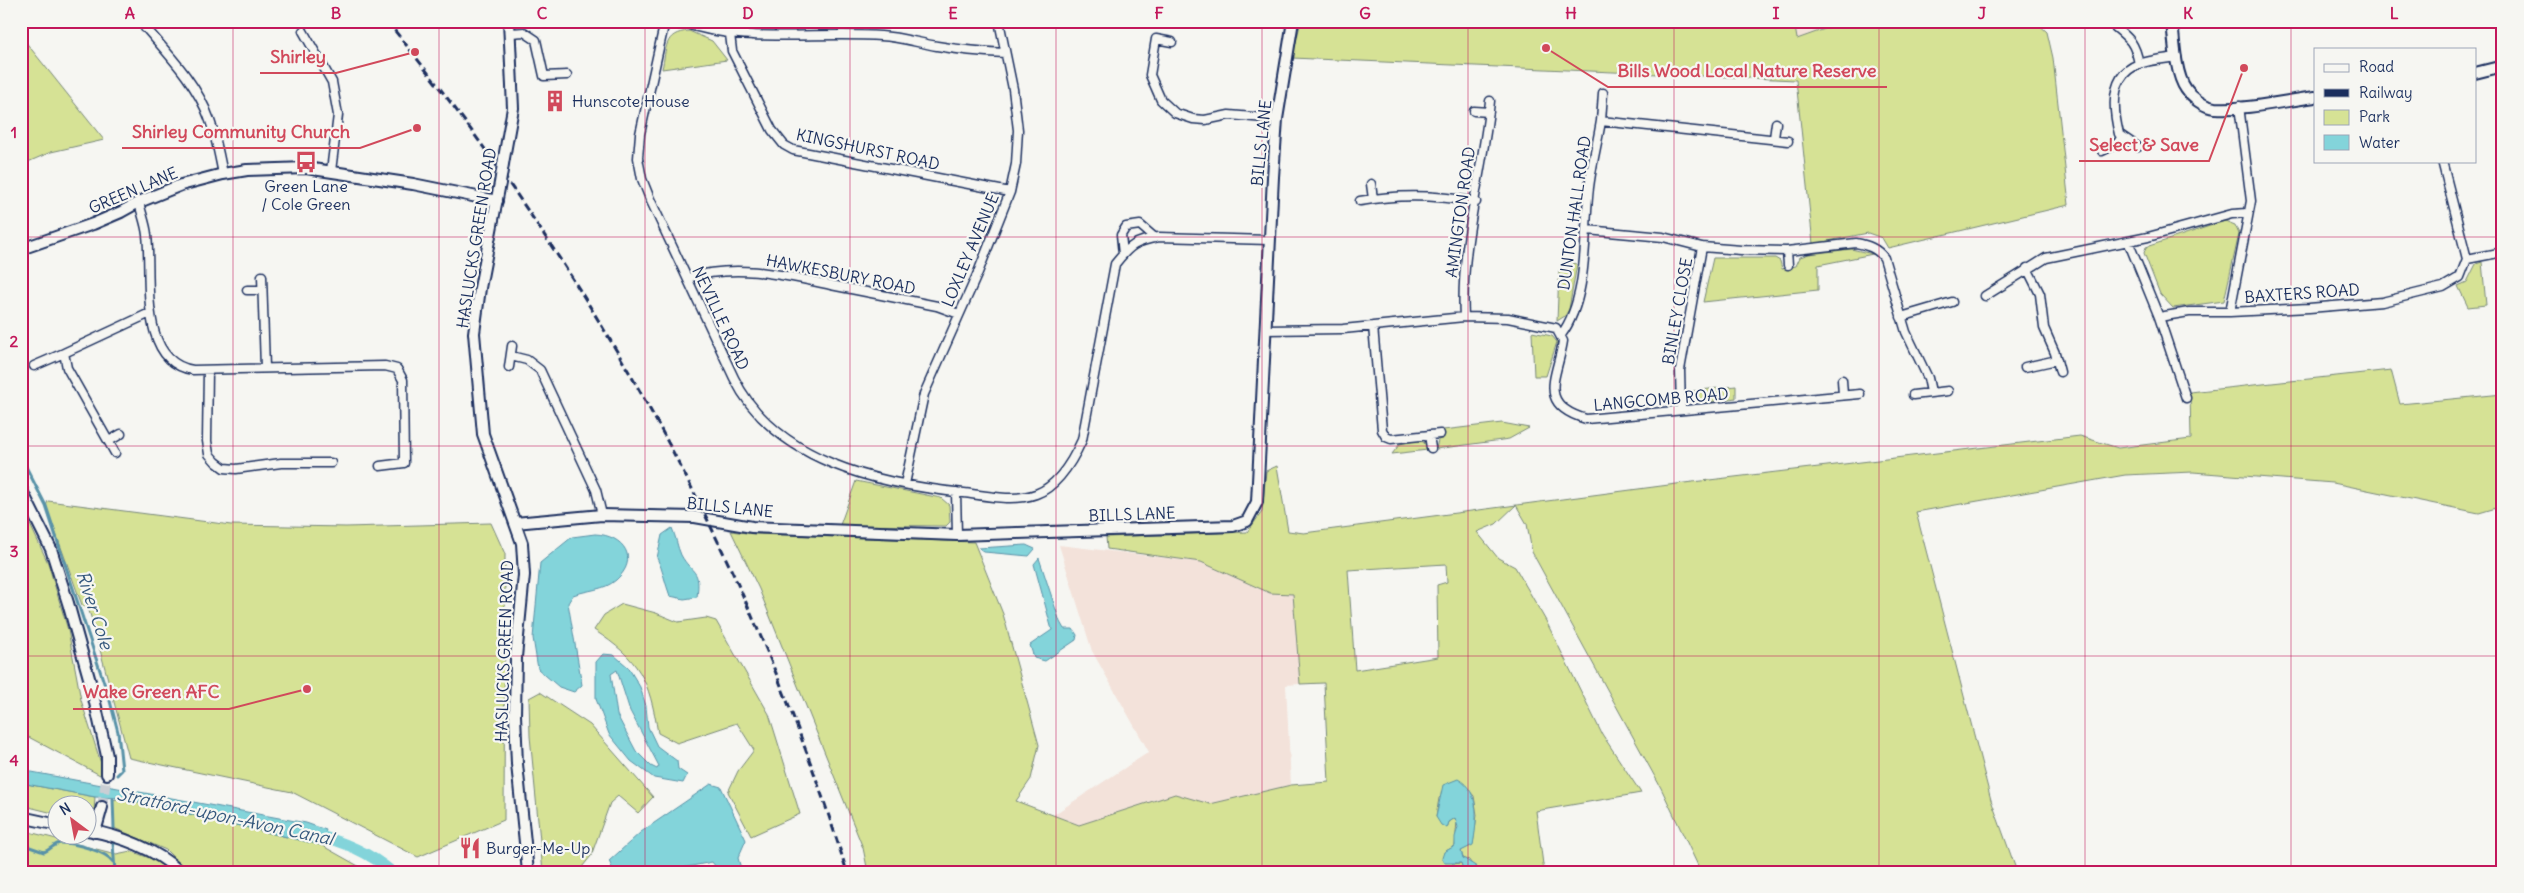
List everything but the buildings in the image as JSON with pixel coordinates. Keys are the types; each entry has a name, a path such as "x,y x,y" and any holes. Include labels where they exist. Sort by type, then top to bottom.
{"street":[{"path":"153,21 142,24 198,96 214,132 223,174"},
{"name":"HASLUCKS GREEN ROAD","path":"509,21 512,108 497,201 480,288 474,333 483,434 522,542 524,575 516,657 515,715 517,764 528,872"},
{"name":"NEVILLE ROAD","path":"666,21 640,134 638,158 642,178 650,199 742,394 760,418 813,456 841,468 905,484 1010,498 1036,494 1062,473 1074,458 1082,440 1115,264 1123,254 1121,236 1126,227 1140,225 1155,238"},
{"path":"678,21 702,30 730,34 836,33 884,36 939,46 1005,53"},
{"name":"LOXLEY AVENUE","path":"905,484 924,394 977,275 1010,192 1016,164 1018,130 999,21"},
{"name":"BILLS LANE","path":"514,523 602,515 695,518 752,527 957,535 1233,526 1247,521 1257,502 1269,240 1277,119 1293,21"},
{"path":"2172,21 2177,57 2185,89 2194,97 2214,108 2314,97"},
{"path":"2114,26 2129,38 2135,47 2139,64"},
{"path":"303,31 332,82 337,107 338,115 331,171"},
{"path":"510,33 524,32 536,40 544,76 567,76"},
{"name":"KINGSHURST ROAD","path":"730,34 732,51 772,130 784,146 793,150 1010,192"},
{"path":"1172,42 1156,39 1150,75 1161,100 1175,113 1193,119 1205,120 1230,115 1277,119"},
{"path":"2138,147 2122,136 2114,114 2114,100 2118,84 2126,71 2139,64 2177,57"},
{"path":"2476,73 2503,66"},
{"name":"DUNTON HALL ROAD","path":"1561,335 1574,309 1581,278 1587,230 1588,196 1604,93"},
{"name":"AMINGTON ROAD","path":"1464,317 1465,261 1476,202 1490,101"},
{"name":"BAXTERS ROAD","path":"2239,106 2250,201 2230,312 2382,302 2443,286 2460,277 2467,259"},
{"path":"1474,111 1489,112"},
{"name":"DUNTON HALL ROAD","path":"1601,121 1788,141"},
{"path":"1774,138 1776,123"},
{"path":"2102,151 2117,144 2122,136"},
{"path":"2442,162 2467,259 2503,252"},
{"name":"GREEN LANE","path":"21,249 99,222 138,202 182,185 223,174 295,167 413,184 497,201"},
{"path":"1371,184 1373,199"},
{"path":"1360,201 1405,196 1453,197 1476,202"},
{"path":"138,202 147,234 150,313 157,338 171,359 186,369 208,370 385,366 397,369 403,380 404,463 380,466"},
{"path":"1985,296 2027,268 2046,258 2128,241 2232,214 2248,213"},
{"name":"BINLEY CLOSE","path":"1587,230 1663,237 1702,247 1788,251 1856,243 1879,252 1884,258 1906,332 1928,378 1931,392"},
{"path":"1123,254 1142,240 1155,238 1269,240"},
{"path":"2128,241 2159,317 2186,398"},
{"name":"BINLEY CLOSE","path":"1681,410 1682,361 1702,247"},
{"path":"1788,251 1788,265"},
{"path":"2027,268 2040,294 2044,328 2060,372"},
{"name":"HAWKESBURY ROAD","path":"688,278 707,272 739,270 780,274 937,306 959,314"},
{"path":"262,276 265,368"},
{"path":"248,290 262,290"},
{"path":"1901,317 1952,302"},
{"path":"2159,317 2189,312 2230,312"},
{"path":"34,366 150,313"},
{"path":"1265,330 1343,330 1464,317 1508,318 1556,328 1561,335"},
{"path":"1373,326 1382,430 1386,437 1391,440 1440,434"},
{"name":"LANGCOMB ROAD","path":"1561,335 1563,341 1553,373 1552,385 1556,398 1570,415 1586,419 1860,394"},
{"path":"509,367 512,346"},
{"path":"64,353 67,368 115,453"},
{"path":"511,356 527,360 540,370 596,490 602,515"},
{"path":"2025,368 2057,360"},
{"path":"208,370 209,454 216,462 224,468 236,469 280,463 331,463"},
{"path":"1842,380 1843,395"},
{"path":"1913,395 1948,391"},
{"path":"109,441 121,434"},
{"path":"1429,435 1431,448"},
{"path":"21,489 51,549 68,603 91,684 107,756 107,774"},
{"path":"956,492 957,535"},
{"path":"98,816 102,807"},
{"path":"21,817 48,823"},
{"path":"98,833 137,845 167,860 180,872"}],"shaded area":[{"path":"1794,21 1847,21 1797,39"},
{"path":"1059,545 1201,562 1270,593 1293,594 1300,684 1286,685 1291,785 1210,804 1175,794 1079,825 1053,815 1149,752 1092,651"}],"green space":[{"path":"1301,21 1794,21 1797,39 1847,21 2035,21 2047,32 2053,58 2069,205 1888,248 1882,238 1868,233 1813,244 1796,80 1292,58"},
{"path":"689,31 712,41 727,60 662,69 670,38 681,32"},
{"path":"21,35 104,140 51,152 21,165"},
{"path":"2225,221 2235,225 2239,234 2224,301 2173,308 2160,294 2144,253 2146,247"},
{"path":"1851,249 1873,254 1818,265 1818,290 1703,302 1713,258 1775,258 1780,261 1782,269 1796,266 1800,257 1809,254"},
{"path":"1564,261 1577,264 1569,309 1565,316 1557,321 1559,271"},
{"path":"2482,262 2486,305 2468,307 2458,286 2467,282 2476,264"},
{"path":"1532,332 1552,336 1557,342 1546,376 1534,376"},
{"path":"2391,370 2400,404 2503,394 2503,506 2479,513 2333,483 2193,472 2125,475 1916,512 1991,800 2017,872 1701,872 1661,788 1532,552 1527,524 1516,505 2080,436 2118,448 2191,439 2190,392"},
{"path":"1736,386 1736,398 1701,403 1692,391"},
{"path":"1502,423 1529,428 1509,439 1436,449 1438,440 1444,438 1443,430"},
{"path":"1419,440 1425,443 1428,450 1392,454 1400,444"},
{"path":"1277,466 1288,531 1304,533 1516,505 1496,524 1477,532 1498,558 1515,567 1546,621 1602,734 1641,793 1536,811 1544,872 1474,872 1476,871 1469,860 1463,858 1461,851 1473,844 1477,815 1474,796 1462,782 1439,798 1436,817 1447,828 1449,822 1455,818 1457,820 1455,846 1444,852 1453,864 1461,863 1464,872 868,872 863,848 759,589 731,531 754,534 974,542 1003,614 1039,745 1031,779 1016,801 1079,825 1175,794 1210,804 1291,785 1329,782 1324,683 1300,684 1293,594 1270,593 1201,562 1107,549 1106,537 1247,532 1262,512 1266,471","holes":["1446,564 1447,582 1437,585 1438,657 1355,670 1348,570"]},
{"path":"856,481 941,498 949,505 950,522 946,526 840,525"},
{"path":"48,501 231,525 346,527 491,523 505,554 504,820 418,857 292,792 129,758 92,620 88,608 82,605 46,506"},
{"path":"21,505 48,563 68,630 81,700 104,773 100,775 21,733"},
{"path":"622,604 656,613 678,622 706,618 716,621 769,714 800,814 751,836 728,792 738,771 754,750 737,723 677,743 658,733 651,698 640,672 622,651 594,630 604,615"},
{"path":"540,692 590,725 653,797 638,813 618,796 610,803 591,856 578,872 543,872 530,736 529,698"},
{"path":"21,783 90,796 48,796 48,812 21,805"},
{"path":"121,798 321,845 369,872 188,872 166,850 114,828 113,800"},
{"path":"21,830 48,837 48,846 84,846 116,854 131,851 152,859 172,872 21,872"}],"water":[{"path":"672,528 681,555 697,576 697,597 684,599 670,596 657,558 662,535"},
{"path":"595,534 605,535 621,543 628,556 627,564 623,572 612,583 601,588 573,595 568,603 582,685 574,692 559,687 538,669 533,638 540,563 572,537"},
{"path":"1026,545 1035,549 1029,556 984,552 979,548"},
{"path":"1039,558 1060,622 1064,629 1073,629 1077,635 1076,640 1045,661 1034,658 1030,645 1052,630 1034,564"},
{"path":"603,654 614,655 628,667 640,687 646,706 648,727 657,746 677,761 678,769 687,775 683,783 654,778 631,761 609,734 596,699 596,662","holes":["617,670 630,711 659,766 657,769 651,766 636,751 617,715 611,674"]},
{"path":"21,770 306,823 326,830 321,845 121,798 90,796 21,783"},
{"path":"1458,779 1471,792 1476,808 1476,827 1473,845 1461,851 1463,858 1477,867 1474,872 1464,872 1461,863 1445,863 1442,858 1444,852 1455,846 1458,827 1455,818 1449,822 1447,828 1441,825 1436,817 1443,785"},
{"path":"711,784 721,787 746,840 738,858 742,872 720,872 712,862 662,872 614,872 609,861 641,832"}],"waterway":[{"name":"River Cole","path":"21,457 46,506 110,701 118,732 122,770 117,775"},
{"name":"River Cole","path":"113,799 114,828"},
{"name":"Stratford-upon-Avon Canal","path":"309,833 353,847 373,858 392,872"},
{"path":"21,844 44,852 59,843 74,844 104,854 113,862"},
{"name":"River Cole","path":"113,843 115,872"}],"tunnel":[{"path":"102,807 107,774"}],"railway":[{"path":"387,21 462,118 533,218 598,320 658,424 713,532 763,642 808,755 847,872"}],"place":[{"name":"Bills Wood Local Nature Reserve","path":"1546,48"},
{"name":"Shirley","path":"415,52"},
{"name":"Select & Save","path":"2244,68"},
{"name":"Hunscote House","path":"555,101"},
{"name":"Shirley Community Church","path":"417,128"},
{"name":"Green Lane / Cole Green","path":"306,162"},
{"name":"Wake Green AFC","path":"307,689"},
{"name":"Burger-Me-Up","path":"470,848"}]}
